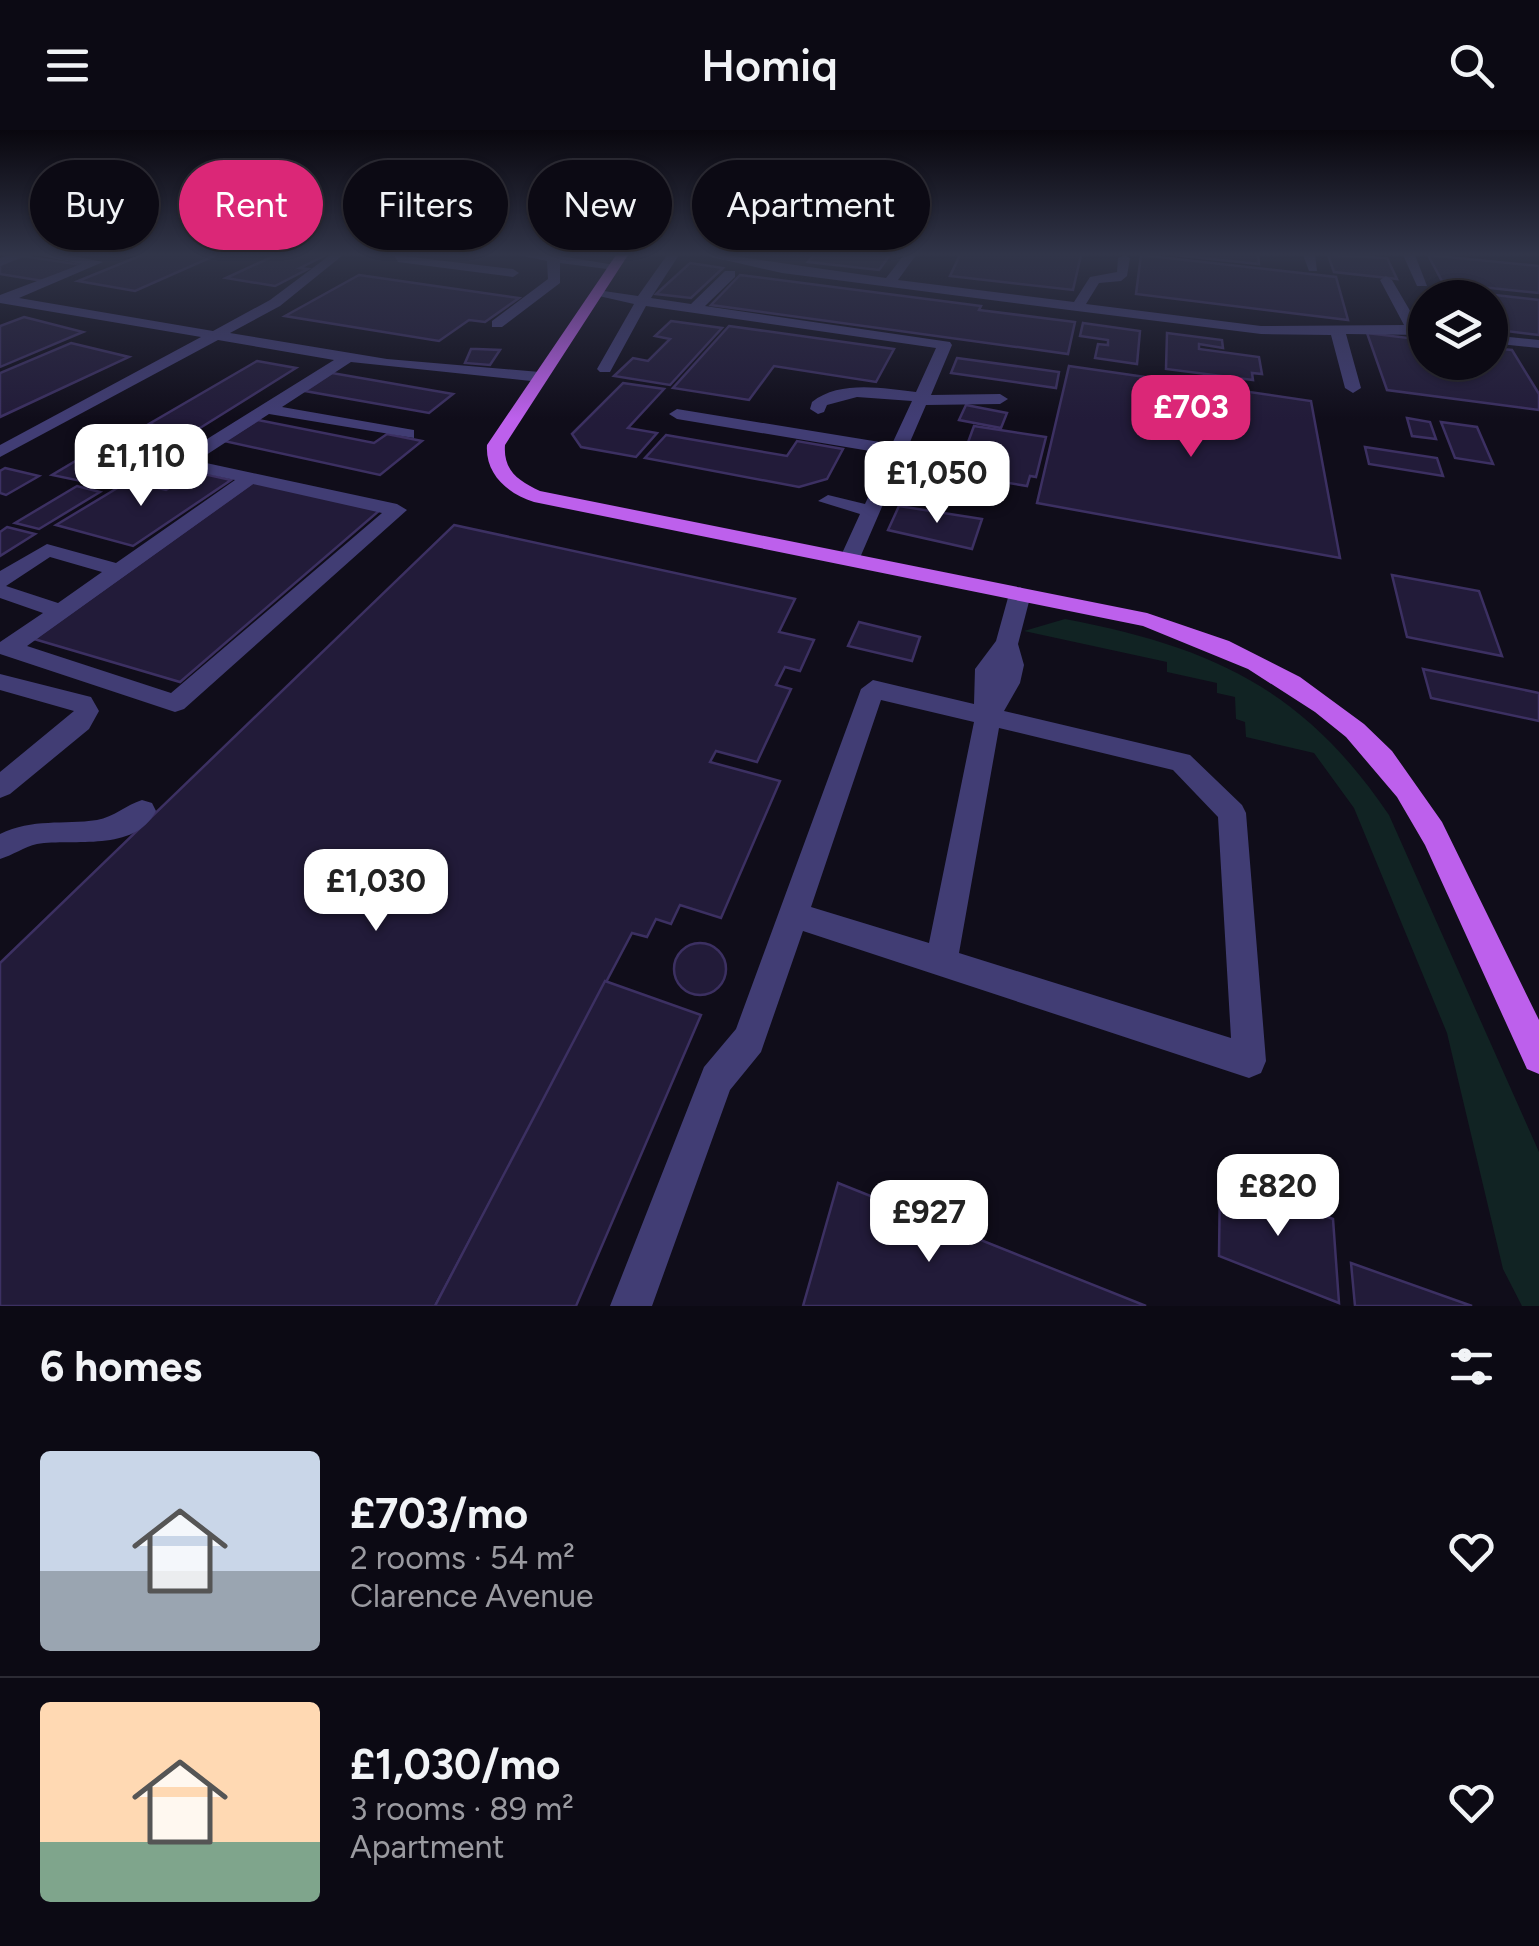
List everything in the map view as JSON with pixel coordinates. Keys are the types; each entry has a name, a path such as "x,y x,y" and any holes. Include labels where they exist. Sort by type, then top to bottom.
{"main road":[{"path":"586,310 496,445 494,457 498,468 517,488 534,496 1148,620 1259,664 1327,709 1406,786 1526,1005 1539,1057"}],"street":[{"path":"77,310 452,372 540,377"},
{"path":"0,452 262,310"},
{"path":"496,324 515,310"},
{"path":"605,368 637,310"},
{"path":"708,310 945,345 849,560"},
{"path":"1109,310 1279,331 1408,330"},
{"path":"1337,328 1353,388"},
{"path":"1508,341 1539,344"},
{"path":"250,478 8,648 175,702 397,510 250,478 181,463 349,357"},
{"path":"818,409 820,402 849,392 1000,399"},
{"path":"267,408 408,434"},
{"path":"677,414 897,450"},
{"path":"828,502 871,511"},
{"path":"0,581 47,550 119,570"},
{"path":"0,591 60,611"},
{"path":"941,963 988,718 1008,683 1012,665 1007,644 1020,594"},
{"path":"0,682 82,703 87,712 80,722 0,787"},
{"path":"632,1306 716,1079 749,1040 873,688 1181,762 1232,813 1250,1061 795,916"},
{"path":"0,846 43,829 98,834 120,826 142,811"},
{"path":"0,846 31,819"}],"shaded area":[{"path":"1065,619 1165,644 1250,680 1323,735 1389,815 1539,1152 1539,1306 1522,1306 1503,1269 1447,1033 1354,808 1314,753 1246,737 1245,722 1236,719 1235,697 1217,693 1217,683 1167,672 1167,662 1024,631"}],"building":[{"path":"296,310 502,310 485,322 469,320 439,341 285,316"},
{"path":"747,310 979,310 1075,322 1068,354"},
{"path":"1265,310 1345,310 1348,320"},
{"path":"1508,310 1539,310 1539,335 1508,331"},
{"path":"24,317 83,332 0,367 0,326"},
{"path":"671,321 722,328 670,385 614,376 633,358 648,361 670,339 655,336"},
{"path":"1083,323 1140,331 1137,364 1095,358 1098,344 1108,345 1108,340 1080,336"},
{"path":"729,326 894,349 876,382 774,366 749,400 673,388"},
{"path":"1167,333 1222,340 1223,348 1199,344 1199,349 1259,357 1262,374 1252,373 1253,380 1166,369"},
{"path":"1367,333 1408,338 1408,380 1508,380 1508,350 1512,350 1539,394 1539,410 1387,390"},
{"path":"71,343 129,357 0,417 0,373"},
{"path":"471,349 500,350 490,365 465,363"},
{"path":"957,358 1059,372 1056,388 951,373"},
{"path":"257,361 296,368 192,433 149,424"},
{"path":"1069,366 1311,401 1340,558 1037,503"},
{"path":"332,373 453,394 429,413 305,391"},
{"path":"623,383 664,389 628,428 657,433 636,457 581,447 572,434"},
{"path":"966,405 1007,413 1001,428 959,420"},
{"path":"1407,418 1430,422 1436,439 1412,436"},
{"path":"258,420 374,443 387,434 422,441 380,475 224,441"},
{"path":"1441,422 1477,427 1493,464 1455,458"},
{"path":"974,426 1046,437 1036,477 1030,476 1027,486 978,478 984,460 963,456"},
{"path":"131,428 186,439 110,487 52,475"},
{"path":"666,435 787,456 797,441 843,449 827,479 799,487 645,458"},
{"path":"1365,447 1437,458 1443,476 1369,464"},
{"path":"5,468 39,476 6,495 0,493 0,471"},
{"path":"195,472 231,480 133,546 56,525 129,481 166,490"},
{"path":"254,482 380,510 180,682 34,639"},
{"path":"77,486 100,492 39,529 15,523"},
{"path":"899,506 982,519 972,549 888,530"},
{"path":"454,525 795,599 779,632 814,640 800,671 785,667 776,685 791,689 757,762 716,751 710,762 780,781 721,918 680,905 671,924 656,919 647,937 632,933 435,1306 0,1306 0,963"},
{"path":"7,527 35,534 0,556 0,532"},
{"path":"1392,575 1479,591 1502,656 1407,637"},
{"path":"859,622 920,637 912,661 848,646"},
{"path":"1423,669 1539,693 1539,721 1431,698"},
{"path":"700,943 718,951 726,969 718,987 700,995 682,987 674,969 682,951"},
{"path":"605,981 701,1015 576,1306 435,1306"},
{"path":"1220,1177 1333,1219 1339,1303 1219,1256"},
{"path":"838,1183 1146,1306 803,1306"},
{"path":"1351,1263 1472,1306 1355,1306"}]}
